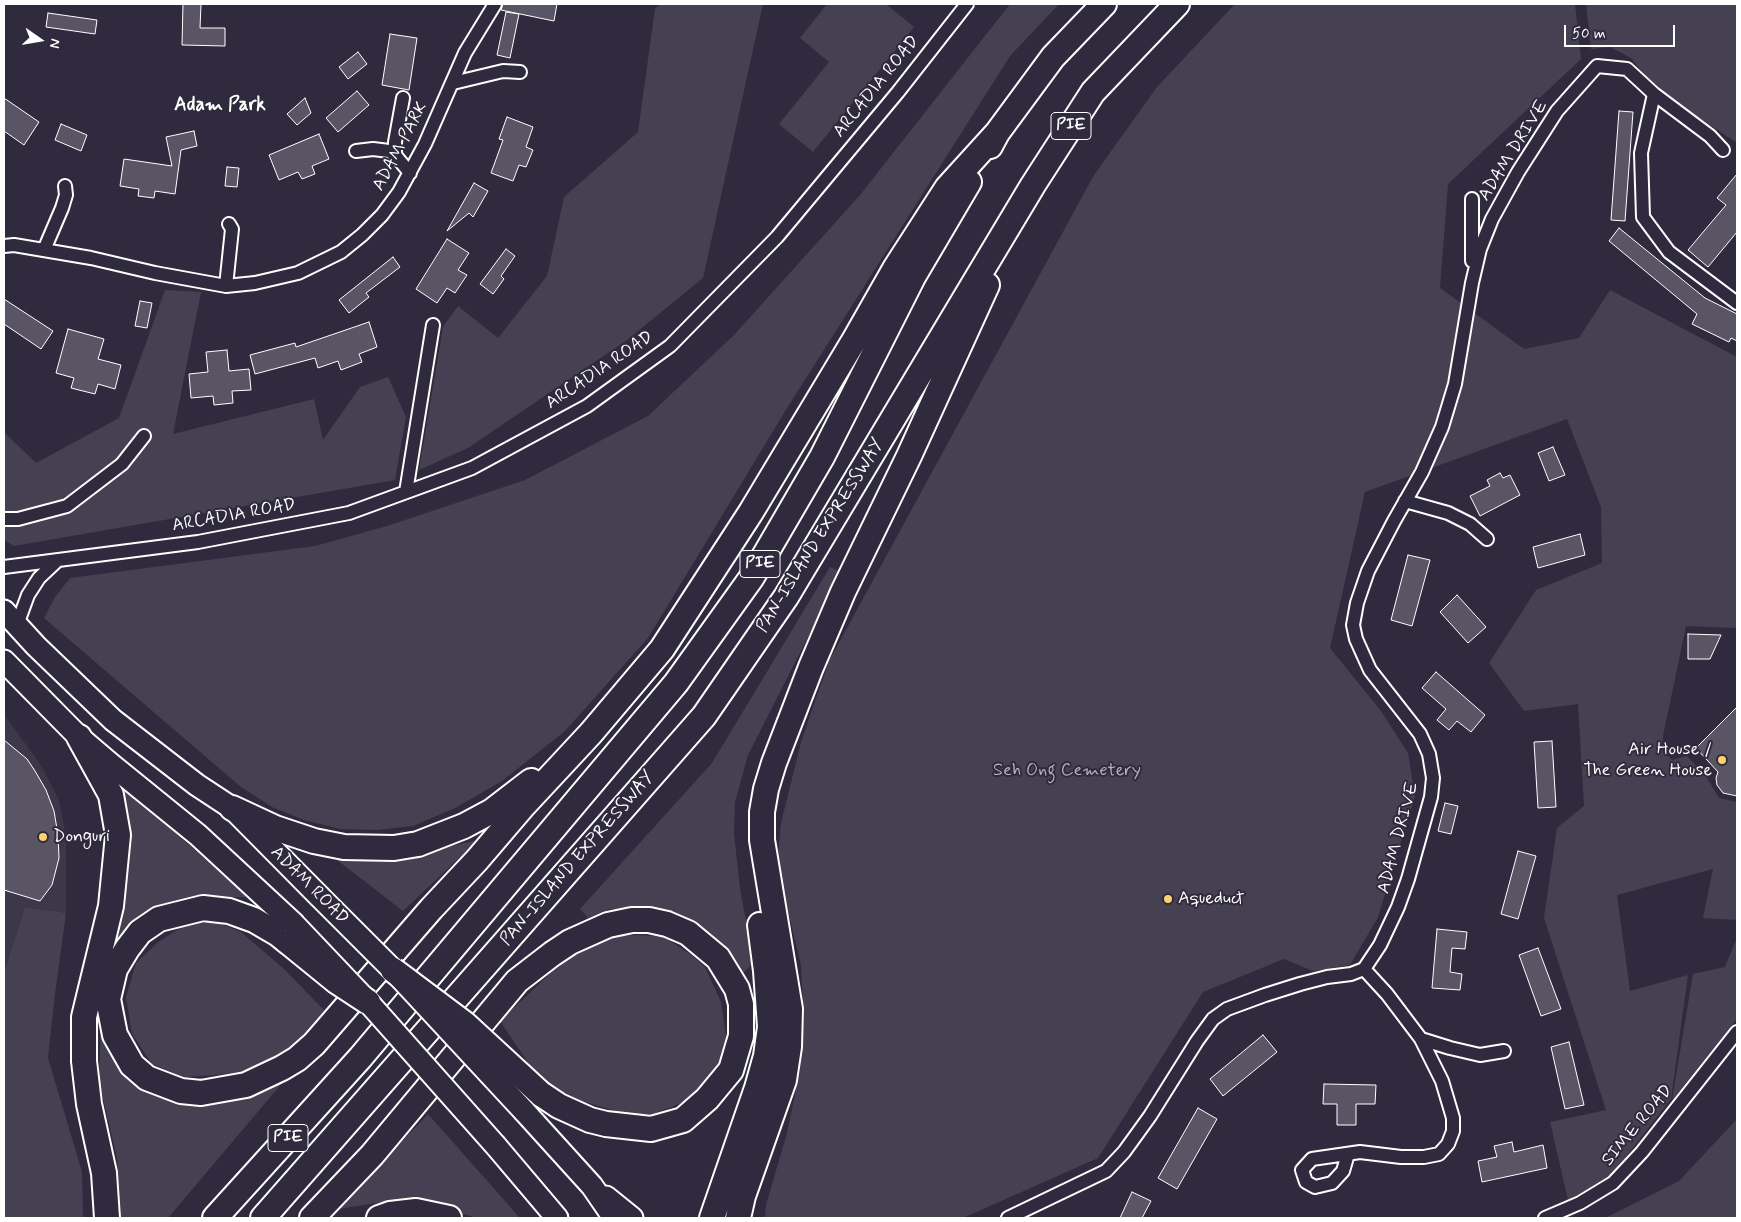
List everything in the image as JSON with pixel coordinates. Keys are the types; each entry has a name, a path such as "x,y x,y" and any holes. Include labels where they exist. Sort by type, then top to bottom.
{"highway":[{"name":"PAN-ISLAND EXPRESSWAY","path":"215,1218 360,1058 664,699 687,668 752,577 822,457 913,277 997,133 1052,57 1104,4"},
{"name":"PAN-ISLAND EXPRESSWAY","path":"264,1218 704,716 786,597 992,252 1093,92 1177,4"},
{"path":"291,933 278,934 254,920 229,911 203,908 159,919 140,932 115,969 108,999 115,1035 132,1065 147,1078 181,1091 200,1093 246,1086 297,1059 332,1023 524,805 591,733 662,650 751,512 896,267 947,188 997,133"},
{"path":"738,1218 743,1196 784,1080 789,1047 790,1009 762,840 762,812 766,790 774,763 811,666 862,550 909,456 986,289 992,252"},
{"name":"ADAM ROAD","path":"10,618 36,646 113,720 197,785 232,808 393,970 592,1186"},
{"path":"4,661 79,736 198,835 336,981 368,1002 496,1146 557,1218"},
{"path":"232,808 275,828 314,841 344,847 394,848 418,844 464,826 492,811 591,733"},
{"path":"79,736 111,795 118,835 110,906 84,1017 84,1061 88,1095 104,1172 107,1218"},
{"path":"712,1218 758,1088 766,1056 770,1027 766,971 755,889 755,851 762,840"},
{"path":"312,1218 372,1155 517,981 570,942 608,925 632,920 649,920 667,924 688,933 718,958 737,988 741,1004 741,1036 738,1052 731,1070 720,1086 683,1120 651,1129 606,1124 590,1120 559,1106 541,1094 465,1024 393,970"},
{"path":"592,1186 614,1218"},
{"path":"592,1186 632,1218"},
{"path":"379,1218 390,1214 416,1211 449,1218"}],"street":[{"name":"ADAM PARK","path":"4,246 14,245 92,258 155,273 226,286 255,283 298,274 341,252 382,215 400,192 425,144 465,53 495,4"},
{"name":"ARCADIA ROAD","path":"4,567 198,542 349,513 472,468 587,406 670,346 777,237 898,92 967,4"},
{"name":"ADAM DRIVE","path":"1364,969 1380,945 1398,906 1416,855 1431,797 1433,778 1430,762 1420,734 1370,670 1356,639 1354,625 1357,603 1368,571 1422,472 1442,427 1455,384 1480,249 1492,219 1518,172 1557,111 1597,66 1627,69 1654,94"},
{"path":"453,84 503,71 520,72"},
{"path":"1723,150 1710,136 1654,94 1641,153 1643,217 1669,252 1737,303"},
{"path":"395,155 395,142 403,98"},
{"path":"356,151 389,151 395,155 410,173"},
{"path":"44,250 62,208 66,195 65,186"},
{"name":"ADAM DRIVE","path":"1472,199 1472,284"},
{"path":"226,286 232,229 228,224"},
{"path":"406,492 433,325"},
{"path":"4,519 18,519 67,506 122,464 144,436"},
{"path":"1405,502 1448,513 1470,524 1487,539"},
{"path":"10,618 39,578 58,560"},
{"path":"1008,1218 1106,1172 1124,1152 1150,1116 1197,1040 1213,1019 1227,1009 1300,984 1327,977 1351,974 1364,969 1387,994 1421,1039 1442,1081 1453,1118 1453,1131 1448,1144 1439,1154 1424,1157 1401,1157 1360,1152 1348,1154"},
{"name":"SIME ROAD","path":"1546,1218 1580,1203 1613,1183 1642,1152 1737,1032"},
{"path":"1421,1039 1480,1055 1504,1051"}],"shaded area":[{"path":"4,714 41,765 59,800 66,837 66,913 25,907 4,972"}],"green space":[{"path":"660,4 763,4 703,278 627,340 468,448 419,470 443,327 458,306 498,338 547,276 564,197 638,132 655,9"},
{"path":"827,4 886,4 914,27 813,152 779,124 829,62 800,38"},
{"path":"1010,4 1059,4 1010,56 784,413 648,638 565,731 502,781 455,808 413,826 376,830 340,829 304,820 272,807 241,787 44,618 55,597 70,578 315,546 387,526 525,480 648,416 734,335 860,195"},
{"name":"Seh Ong Cemetery","path":"1235,4 1575,4 1581,59 1448,184 1440,288 1524,349 1579,338 1610,290 1737,357 1737,628 1686,626 1663,736 1662,750 1672,760 1687,756 1707,778 1719,798 1737,802 1737,920 1703,918 1713,869 1617,895 1630,991 1688,975 1671,1099 1610,1177 1568,1200 1550,1122 1606,1110 1544,918 1557,828 1584,806 1578,704 1524,711 1489,663 1536,590 1602,563 1601,507 1567,419 1365,492 1330,648 1381,711 1408,753 1415,796 1378,917 1350,965 1313,971 1284,959 1203,992 1098,1158 963,1218 765,1218 766,1205 787,1133 800,1071 804,1023 801,965 777,865 781,823 801,742 829,661 1094,175 1157,87"},
{"path":"1586,4 1737,4 1736,142 1658,92 1631,58 1610,47 1591,49"},
{"path":"165,290 201,292 173,434 314,399 323,440 360,387 388,377 406,417 395,480 14,546 4,540 4,432 36,463 119,418"},
{"path":"830,567 841,572 748,755 735,802 734,833 740,889 754,962 742,974 723,948 692,922 651,908 609,909 588,918 580,909 712,763"},
{"path":"116,779 247,897 202,897 164,907 136,920 116,948 119,907"},
{"path":"478,840 403,911 337,860 413,855"},
{"path":"25,907 66,913 48,1058 82,1172 83,1218 4,1218 4,972"},
{"path":"211,920 241,932 283,968 324,1010 290,1050 252,1071 184,1077 152,1064 132,1034 126,997 136,963 157,943 186,924"},
{"path":"639,935 664,937 693,956 705,967 721,1002 726,1036 718,1073 698,1092 679,1104 653,1114 629,1115 582,1101 555,1088 531,1067 500,1021 557,967 581,950 610,936"},
{"path":"1737,938 1737,1019 1672,1100 1693,974 1725,967"},
{"path":"101,1010 111,1047 199,1101 242,1098 283,1082 168,1218 121,1218 117,1158 99,1081"},
{"path":"428,1114 520,1218 476,1218 403,1199 338,1209"},
{"path":"1737,1119 1737,1218 1605,1218 1679,1181"}],"building":[{"path":"183,4 201,4 200,28 225,28 225,46 182,45"},
{"path":"503,4 557,4 554,21 501,10"},
{"path":"506,12 519,14 510,58 497,55"},
{"path":"48,13 97,20 95,34 46,27"},
{"path":"390,34 417,38 409,90 382,85"},
{"path":"358,52 367,64 348,79 339,67"},
{"path":"357,91 369,105 338,132 326,118"},
{"path":"4,98 39,122 24,145 4,131"},
{"path":"305,98 311,113 297,125 287,114"},
{"path":"1619,111 1633,112 1625,221 1611,220"},
{"path":"507,117 533,127 526,147 533,150 526,167 519,165 513,181 491,173 503,140 499,139"},
{"path":"61,124 87,135 81,151 55,140"},
{"path":"194,131 197,146 181,150 175,194 155,191 154,198 138,196 139,189 120,186 124,159 172,166 166,137"},
{"path":"319,134 329,159 312,166 315,174 302,179 298,172 279,180 269,155"},
{"path":"227,167 239,168 237,187 225,186"},
{"path":"1737,174 1737,232 1708,267 1688,250 1726,205 1717,198"},
{"path":"474,183 488,191 473,217 469,213 447,231"},
{"path":"1619,228 1705,298 1737,314 1737,341 1731,338 1729,342 1692,324 1697,314 1609,241"},
{"path":"447,239 469,253 458,270 467,275 455,293 447,288 437,303 416,289"},
{"path":"506,249 515,256 501,276 504,279 493,294 480,284"},
{"path":"393,257 400,267 366,293 369,297 349,313 339,300"},
{"path":"4,299 53,331 41,349 4,324"},
{"path":"140,301 152,303 147,328 135,326"},
{"path":"369,322 377,347 359,354 362,362 341,370 338,361 318,368 315,358 255,374 250,355 295,343 296,347"},
{"path":"68,329 104,339 98,359 121,365 115,389 98,384 95,394 71,388 74,378 56,373"},
{"path":"227,350 229,371 249,369 251,390 232,391 233,403 214,405 213,396 191,398 189,374 208,372 206,352"},
{"path":"1553,447 1565,475 1549,481 1538,453"},
{"path":"1500,473 1503,478 1510,475 1520,495 1480,516 1470,496 1490,486 1487,480"},
{"path":"1580,534 1585,555 1538,568 1533,547"},
{"path":"1408,555 1430,560 1412,626 1391,620"},
{"path":"1457,595 1486,627 1468,643 1440,612"},
{"path":"1688,634 1721,635 1710,659 1688,659"},
{"path":"1436,672 1485,715 1471,732 1457,721 1449,730 1437,720 1446,709 1422,688"},
{"name":"Air House / The Green House","path":"1737,707 1737,796 1723,793 1717,785 1716,778 1718,772 1696,748"},
{"path":"4,740 27,759 46,790 54,811 59,858 52,885 40,901 4,890"},
{"path":"1552,741 1556,807 1538,808 1534,742"},
{"path":"1445,803 1458,806 1451,834 1438,831"},
{"path":"1518,851 1536,856 1518,919 1501,914"},
{"path":"1437,929 1467,932 1465,949 1452,948 1450,972 1462,974 1460,990 1432,988"},
{"path":"1538,948 1561,1009 1541,1016 1519,955"},
{"path":"1263,1035 1277,1052 1223,1096 1210,1079"},
{"path":"1569,1042 1584,1105 1565,1109 1551,1047"},
{"path":"1324,1084 1376,1085 1375,1104 1356,1104 1356,1125 1337,1125 1337,1104 1323,1104"},
{"path":"1198,1108 1217,1119 1177,1189 1158,1178"},
{"path":"1512,1142 1514,1152 1543,1145 1547,1168 1482,1182 1478,1161 1497,1157 1494,1146"},
{"path":"1132,1192 1151,1201 1142,1218 1120,1218"}],"place":[{"name":"Air House / The Green House","path":"1722,760"},
{"name":"Donguri","path":"43,837"},
{"name":"Aqueduct","path":"1168,899"}],"district":[{"name":"Adam Park","path":"220,106"}]}
